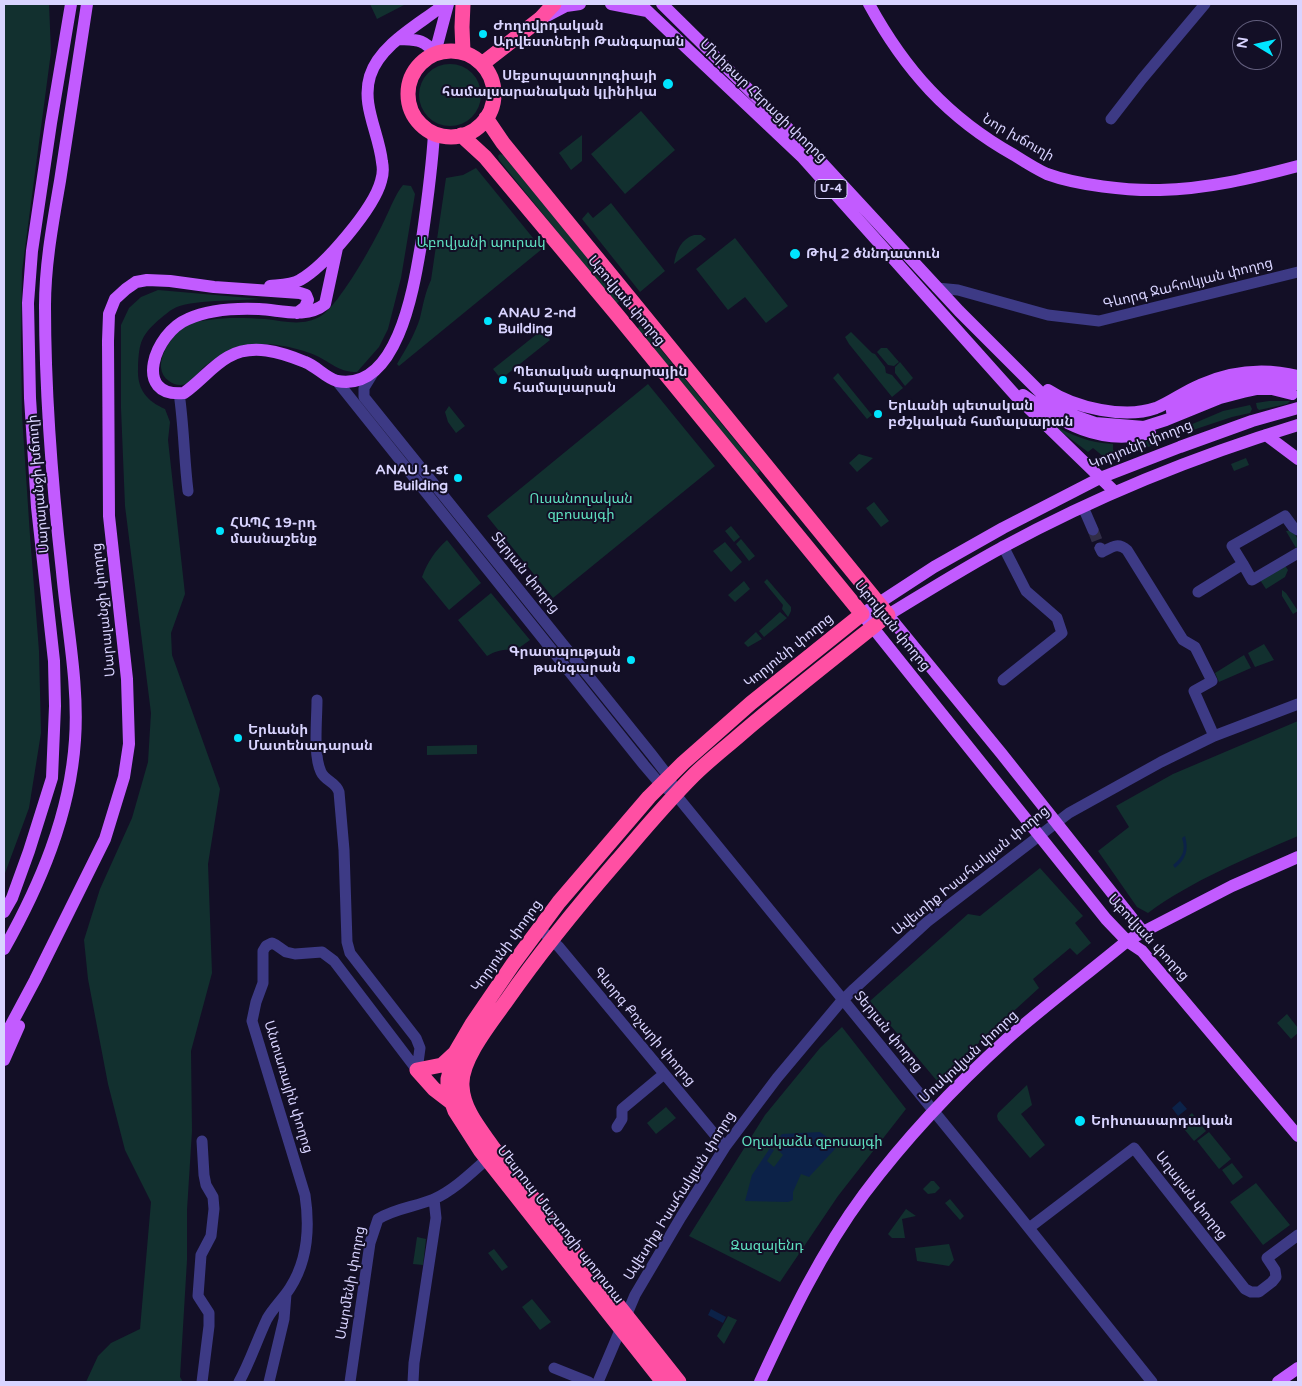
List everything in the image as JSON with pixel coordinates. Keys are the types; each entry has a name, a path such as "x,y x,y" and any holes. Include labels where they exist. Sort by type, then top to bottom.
{"highway":[{"path":"463,4 463,52"},
{"path":"482,64 540,19 554,4"},
{"path":"463,52 482,64 490,77 494,93 491,108 486,118 478,127 461,136 434,133 424,127 410,108 409,84 413,72 421,63 435,53 463,52"},
{"name":"Աբովյան փողոց","path":"486,118 503,143 888,615"},
{"name":"Աբովյան փողոց","path":"461,136 486,157 862,614"},
{"path":"618,316 633,303"},
{"name":"Կորյունի փողոց","path":"455,1082 455,1054 472,1024 538,928 665,781 682,763 751,703 862,614"},
{"path":"455,1082 474,1050 551,939 676,795 694,776 761,717 888,615"},
{"path":"513,964 521,965 526,973"},
{"path":"451,1102 434,1089 417,1070 442,1064 455,1054"},
{"name":"Մեսրոպ Մաշտոցի պողոտա","path":"455,1082 448,1092 451,1102 465,1128 487,1159 624,1322 679,1382"},
{"name":"Մեսրոպ Մաշտոցի պողոտա","path":"455,1082 474,1121 624,1322 663,1382"}],"main road":[{"name":"Սարալանջի խճուղի","path":"4,912 12,898 29,851 52,778 55,706 54,661 37,508 30,398 28,303 32,250 71,4"},
{"name":"Սարալանջի խճուղի","path":"4,949 27,908 46,863 66,802 76,740 76,702 54,502 47,397 45,303 49,253 87,4"},
{"path":"256,289 299,281 316,269 350,232 373,198 381,180 382,162 369,107 368,86 370,76 378,59 391,45 438,10 442,4"},
{"path":"435,53 448,4"},
{"path":"540,19 566,6 580,4"},
{"path":"611,4 644,7"},
{"name":"Մխիթար Հերացի փողոց","path":"662,4 813,153 938,288 1018,369"},
{"name":"Նոր խճուղի","path":"869,4 886,36 912,71 936,97 987,140 1047,174 1112,187 1161,190 1224,184 1298,166"},
{"name":"Մխիթար Հերացի փողոց","path":"644,7 803,158 1003,380"},
{"path":"400,39 421,40 435,53"},
{"path":"337,248 325,304 317,310 297,313 259,309 233,309 200,314 177,324 168,332 157,350 153,376 159,386 167,392 184,393 229,356 260,349 306,362 336,380 356,380 375,370 390,351 409,307 428,197 434,133"},
{"name":"Սարալանջի փողոց","path":"4,1038 32,986 105,838 124,777 129,744 127,679 109,516 109,314 115,299 126,288 136,282 147,280 256,289"},
{"path":"256,289 306,295 308,300 305,307 297,313"},
{"path":"1003,380 1039,406 1075,428 1093,434 1114,436 1145,434 1168,428 1227,404 1274,394 1292,394 1272,389 1250,391 1220,398 1144,427 1095,423 1075,416 1048,398 1018,369"},
{"path":"1018,369 1054,394 1075,403 1121,412 1155,408 1200,385 1250,372 1266,371 1298,376"},
{"path":"1003,380 1031,411 1115,492"},
{"path":"1144,427 1184,404 1223,387 1258,380 1298,384"},
{"name":"Կորյունի փողոց","path":"862,614 934,567 997,531 1100,478 1180,446 1298,408"},
{"path":"888,615 1003,546 1115,492 1182,464 1298,425"},
{"path":"1266,435 1298,459"},
{"name":"Աբովյան փողոց","path":"862,614 1106,919 1127,941 1142,952 1298,1136"},
{"name":"Աբովյան փողոց","path":"888,615 1143,932"},
{"path":"52,778 59,775 66,777 70,783"},
{"name":"Մոսկովյան փողոց","path":"760,1382 814,1272 834,1240 863,1196 934,1110 1012,1035 1127,941 1232,886 1298,857"},
{"path":"4,1060 18,1029 32,986"},
{"path":"1278,1382 1298,1368"}],"street":[{"path":"1111,119 1142,79 1206,4"},
{"name":"Գևորգ Ջահուկյան փողոց","path":"938,288 958,290 1048,315 1099,321 1298,272"},
{"name":"Տերյան փողոց","path":"375,370 364,388 364,397 676,795 934,1110 1152,1382"},
{"name":"Տերյան փողոց","path":"336,380 665,781"},
{"path":"179,393 183,419 184,462 188,491"},
{"path":"1083,507 1093,530"},
{"path":"1298,530 1293,527 1285,516 1232,546 1252,580 1298,553"},
{"path":"1100,548 1102,552 1117,545 1127,550 1183,640 1195,647 1212,681 1194,691 1214,736"},
{"path":"1003,546 1026,591 1057,618 1062,632 1003,680"},
{"path":"1198,592 1242,564"},
{"path":"317,700 317,763 323,777 337,786 339,792 350,953 416,1038 420,1048 417,1070"},
{"name":"Ավետիք Իսահակյան փողոց","path":"598,1382 635,1295 725,1147 777,1078 843,1000 927,922 1069,813 1161,762 1214,736 1298,704"},
{"name":"Գևորգ Քոչարի փողոց","path":"538,928 551,939 725,1147"},
{"name":"Անտառային փողոց","path":"239,1382 268,1319 286,1294 299,1271 307,1247 307,1211 302,1186 252,1021 256,1002 263,984 263,951 266,946 276,945 286,952 295,954 322,952 334,961 417,1070"},
{"path":"617,1127 622,1119 622,1110 664,1074"},
{"path":"202,1141 204,1175 206,1185 213,1197 214,1209 211,1236 201,1255 198,1296 209,1313 202,1382"},
{"name":"Աղայան փողոց","path":"1029,1228 1134,1148 1245,1288 1251,1292 1259,1292 1272,1282 1276,1277 1276,1270 1267,1258 1298,1234"},
{"name":"Սարմենի փողոց","path":"350,1382 370,1243 378,1218 390,1212 434,1199 459,1183 487,1159"},
{"path":"413,1382 436,1218 434,1199"},
{"name":"Անտառային փողոց","path":"270,1382 284,1319 286,1294"},
{"path":"554,1368 589,1382"}],"green space":[{"path":"4,4 49,4 51,52 22,271 22,415 39,651 41,733 29,808 4,876"},
{"path":"370,4 406,4 377,19"},
{"path":"450,64 462,66 472,73 479,83 481,95 479,107 472,117 462,124 450,126 438,124 428,117 421,107 419,95 421,83 428,73 438,66"},
{"path":"641,111 675,150 625,194 591,154"},
{"path":"582,135 582,161 571,170 559,153"},
{"path":"500,154 503,155 622,299 616,304 499,160 498,156"},
{"name":"Աբովյանի պուրակ","path":"476,168 542,249 399,366 397,364 418,324 431,280 446,178 463,175"},
{"path":"403,185 411,186 415,194 401,278 388,329 379,347 357,372 341,369 303,351 273,344 254,344 220,357 205,366 186,384 179,385 173,383 163,375 161,368 162,360 164,351 169,343 181,329 197,321 237,318 300,322 321,316 338,299 347,286"},
{"path":"611,203 665,271 640,292 582,219 588,212 593,218"},
{"path":"694,235 701,235 706,239 674,264 682,243"},
{"path":"735,238 788,306 766,323 745,297 728,310 696,269"},
{"path":"158,290 261,299 202,302 173,309 149,329 140,345 138,376 141,389 148,398 165,409 170,422 168,440 185,594 171,633 172,655 220,789 208,864 212,973 191,1051 192,1131 180,1377 183,1382 86,1382 98,1356 111,1343 140,1329 151,1202 125,1150 108,1084 88,979 84,940 100,889 132,818 148,762 151,713 125,506 121,408 121,325 129,308 141,297"},
{"path":"641,325 760,471 756,475 637,329"},
{"path":"542,330 550,340 501,379 493,369"},
{"path":"851,332 875,354 885,367 886,373 892,375 903,388 892,397 849,344 845,337"},
{"path":"881,348 887,348 899,362 894,366 888,365 877,352"},
{"path":"900,362 913,378 905,386 895,373 895,367"},
{"path":"838,373 872,415 867,419 833,378"},
{"name":"Ուսանողական զբոսայգի","path":"648,384 715,466 553,598 487,516"},
{"path":"1290,401 1287,404 1259,410 1257,408 1256,403"},
{"path":"1250,405 1252,409 1250,413 1196,429 1127,455 1126,453 1127,450 1132,450 1131,445 1157,439 1223,411"},
{"path":"449,406 465,426 456,433 448,422 445,412"},
{"path":"1051,424 1081,438 1113,444 1113,450 1119,451 1118,456 1104,457 1093,448 1088,452"},
{"path":"859,454 873,458 857,472 849,463"},
{"path":"1246,458 1249,465 1234,471 1231,464"},
{"path":"874,502 889,521 881,527 866,508"},
{"path":"731,526 740,537 734,542 725,531"},
{"path":"1293,530 1298,540 1296,548 1286,531"},
{"path":"741,539 755,556 749,561 736,544"},
{"path":"447,540 481,583 449,610 422,577 432,557"},
{"path":"725,542 742,562 731,572 713,551"},
{"path":"1284,564 1288,570 1285,577 1266,589 1260,580"},
{"path":"767,579 791,607 788,617 782,609 783,605 764,582"},
{"path":"744,581 750,589 735,602 728,595"},
{"path":"1282,590 1298,611 1293,614 1282,596"},
{"path":"491,593 530,640 516,650 501,650 487,656 458,620"},
{"path":"780,612 787,618 764,637 759,631"},
{"path":"756,632 762,639 748,647 744,643"},
{"path":"1264,644 1274,660 1255,667 1248,653"},
{"path":"1244,655 1251,668 1219,682 1215,673"},
{"path":"1298,721 1298,836 1201,880 1148,913 1137,907 1098,851 1129,827 1116,806 1173,774"},
{"path":"477,745 477,754 427,755 427,746"},
{"path":"1040,868 1083,916 1075,923 1091,943 1077,955 1070,948 1033,979 1039,988 937,1081 870,1001 968,914 980,916"},
{"path":"1287,1014 1298,1028 1298,1033 1291,1039 1277,1023"},
{"name":"Օղակաձև զբոսայգի","path":"842,1027 906,1109 838,1196 780,1282 689,1236 765,1115 820,1048"},
{"path":"1027,1085 1032,1105 1021,1114 1045,1145 1030,1158 998,1120 997,1116"},
{"path":"666,1107 676,1118 656,1134 647,1123"},
{"path":"1192,1113 1206,1131 1194,1141 1180,1124"},
{"path":"1209,1132 1231,1159 1219,1169 1197,1141"},
{"path":"1232,1163 1243,1177 1233,1185 1222,1170"},
{"path":"931,1181 934,1181 940,1188 935,1193 928,1194 923,1189"},
{"path":"1256,1183 1290,1225 1263,1245 1230,1202"},
{"path":"950,1199 964,1216 960,1220 945,1203"},
{"path":"906,1209 916,1216 902,1219 905,1238 892,1238 888,1234"},
{"path":"417,1237 426,1239 423,1265 413,1264"},
{"path":"949,1244 954,1260 949,1266 917,1261 915,1248"},
{"path":"494,1249 508,1267 502,1271 488,1253"},
{"path":"532,1299 551,1322 540,1330 522,1307"},
{"path":"728,1316 737,1320 724,1344 717,1336"}],"water":[{"path":"1185,836 1186,854 1175,868 1173,865 1183,853 1182,838"},
{"path":"1180,1101 1187,1109 1178,1116 1172,1108"},
{"path":"820,1132 827,1137 835,1149 809,1177 801,1174 793,1192 793,1200 788,1202 745,1201 752,1175 770,1148 774,1150 767,1161 774,1167 783,1155 779,1151 783,1145 776,1141 782,1134"},
{"path":"711,1309 726,1317 723,1323 708,1315"}],"tunnel":[{"path":"1093,530 1100,548"}],"place":[{"name":"Ժողովրդական Արվեստների Թանգարան","path":"483,34"},
{"name":"Սեքսոպատոլոգիայի համալսարանական կլինիկա","path":"668,84"},
{"name":"Թիվ 2 ծննդատուն","path":"795,254"},
{"name":"ANAU 2-nd Building","path":"488,321"},
{"name":"Պետական ագրարային համալսարան","path":"503,380"},
{"name":"Երևանի պետական բժշկական համալսարան","path":"878,414"},
{"name":"ANAU 1-st Building","path":"458,478"},
{"name":"ՀԱՊՀ 19-րդ մասնաշենք","path":"220,531"},
{"name":"Գրատպության թանգարան","path":"631,660"},
{"name":"Երևանի Մատենադարան","path":"238,738"},
{"name":"Երիտասարդական","path":"1080,1121"}],"park label":[{"name":"Զազալենդ","path":"767,1246"}]}
